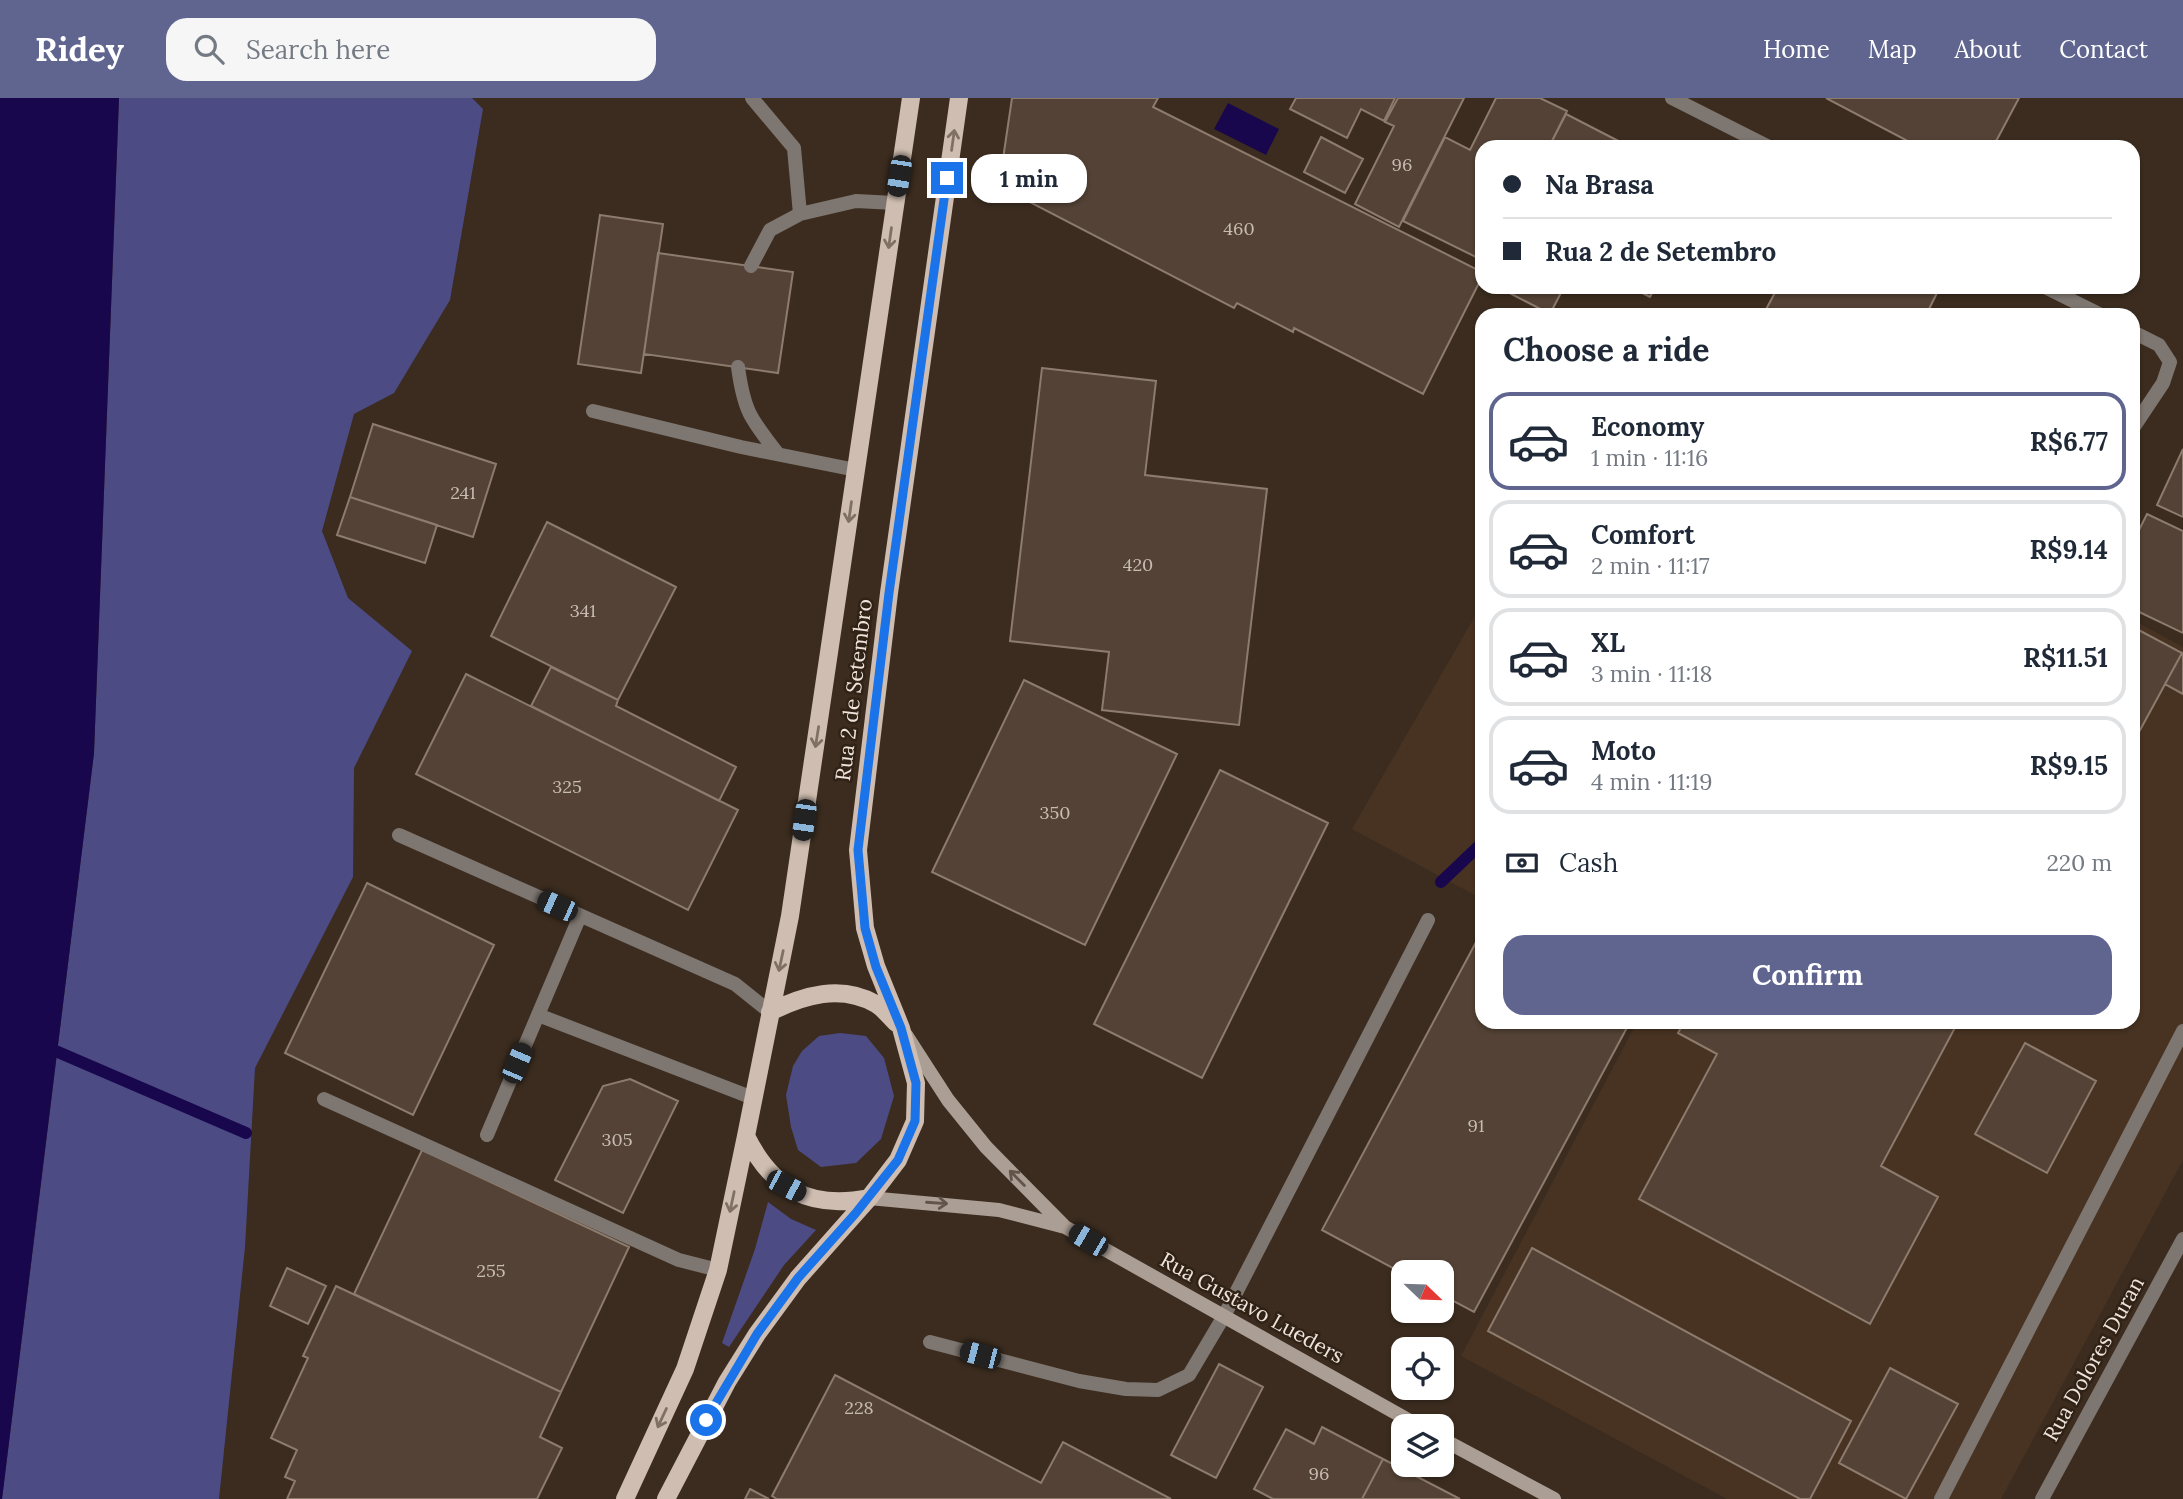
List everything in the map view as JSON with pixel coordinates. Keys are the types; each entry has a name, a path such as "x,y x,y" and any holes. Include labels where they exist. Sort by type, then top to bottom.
{"main road":[{"name":"Rua 2 de Setembro","path":"625,1499 685,1369 718,1270 746,1136 790,916 911,98"},
{"name":"Rua 2 de Setembro","path":"666,1499 727,1382 757,1334 798,1278 869,1198 898,1160 915,1121 916,1083 901,1028 876,967 865,928 858,850 891,580 959,98"},
{"path":"770,1012 796,999 821,993 850,994 877,1004 901,1028"},
{"name":"Rua Gustavo Lueders","path":"901,1028 948,1100 986,1147 1065,1227"},
{"path":"746,1136 769,1173 805,1197 826,1202 869,1198"},
{"name":"Rua Gustavo Lueders","path":"869,1198 999,1210 1065,1227 1398,1414"},
{"path":"1454,1445 1554,1499"}],"street":[{"path":"752,98 794,148 800,214"},
{"path":"1672,98 1755,140"},
{"path":"751,266 770,230 800,214 856,201 895,203"},
{"path":"2059,294 2087,308"},
{"path":"2140,335 2160,345 2170,362 2163,383 2140,418"},
{"path":"738,367 742,399 751,420 778,454"},
{"path":"593,411 856,470"},
{"path":"399,835 735,984 770,1012"},
{"path":"487,1135 580,916"},
{"path":"930,1342 1079,1381 1126,1389 1158,1390 1189,1375 1224,1316 1429,920"},
{"path":"538,1015 753,1098"},
{"path":"1941,1499 2183,1031"},
{"path":"324,1099 679,1260 718,1270"},
{"name":"Rua Dolores Duran","path":"2042,1499 2183,1239"}],"shaded area":[{"path":"0,98 119,98 94,753 2,1499 0,1499"},
{"path":"119,98 472,98 483,109 450,300 394,393 354,414 322,531 348,598 412,651 354,768 353,877 255,1068 245,1247 219,1499 2,1499 94,753"},
{"path":"1228,103 1279,129 1266,155 1214,129"},
{"path":"1475,616 1475,895 1352,829"},
{"path":"2140,624 2183,647 2183,1160 2001,1499 1727,1499 1461,1356 1633,1029 2140,1029"},
{"path":"840,1033 866,1036 884,1058 894,1096 881,1139 856,1163 821,1167 798,1150 786,1095 793,1066 802,1051 819,1036"},
{"path":"768,1202 791,1219 816,1230 784,1265 729,1347 722,1343 755,1249"}],"building":[{"path":"1012,98 1158,98 1153,107 1475,268 1475,291 1423,394 1294,328 1293,332 1237,303 1234,308 999,186"},
{"path":"1296,98 1395,98 1384,121 1361,109 1347,138 1290,109"},
{"path":"1398,98 1464,98 1399,227 1355,204 1394,126 1385,122"},
{"path":"1496,98 1540,98 1567,111 1552,140 1475,140"},
{"path":"1826,98 2019,98 1997,140 1906,140"},
{"path":"1566,114 1616,140 1553,140"},
{"path":"1321,137 1363,159 1345,193 1304,172"},
{"path":"1445,137 1470,150 1475,140 1475,257 1403,221"},
{"path":"600,215 663,224 641,373 578,364"},
{"path":"658,253 793,272 778,373 644,354"},
{"path":"1511,294 1560,294 1553,308 1538,308"},
{"path":"1774,294 1936,294 1930,308 1767,308"},
{"path":"1042,368 1156,381 1145,475 1267,489 1239,725 1102,710 1109,652 1010,641"},
{"path":"373,424 496,464 473,537 350,497"},
{"path":"2183,449 2183,517 2157,505"},
{"path":"350,497 437,525 425,563 337,535"},
{"path":"2147,514 2183,531 2183,633 2140,612 2140,528"},
{"path":"547,522 676,587 618,700 491,636"},
{"path":"2140,631 2182,653 2140,730"},
{"path":"2183,654 2183,694 2165,684"},
{"path":"551,667 618,700 616,706 736,767 719,801 531,706"},
{"path":"466,674 738,810 688,910 416,774"},
{"path":"1024,680 1177,754 1085,945 932,872"},
{"path":"1220,770 1328,823 1202,1078 1094,1024"},
{"path":"367,883 494,945 413,1115 285,1053"},
{"path":"1475,944 1475,1029 1626,1029 1474,1312 1454,1301 1454,1260 1391,1260 1391,1267 1322,1230"},
{"path":"1680,1029 1954,1029 1881,1166 1938,1197 1870,1324 1639,1199 1717,1054 1678,1033"},
{"path":"2025,1043 2096,1081 2047,1173 1975,1134"},
{"path":"630,1079 678,1101 623,1213 555,1180 603,1086"},
{"path":"422,1150 629,1247 561,1392 354,1294"},
{"path":"1532,1248 1851,1421 1810,1499 1800,1499 1488,1331"},
{"path":"287,1268 326,1286 308,1324 270,1306"},
{"path":"336,1286 561,1392 540,1437 562,1448 537,1499 287,1499 295,1481 285,1477 297,1450 271,1438 308,1358 303,1356"},
{"path":"1219,1364 1263,1387 1216,1478 1171,1455"},
{"path":"1890,1368 1958,1404 1906,1499 1839,1463"},
{"path":"835,1375 1041,1483 1063,1442 1171,1499 777,1499 772,1496"},
{"path":"1322,1427 1383,1459 1362,1499 1273,1499 1254,1489 1286,1429 1314,1444"},
{"path":"1383,1459 1391,1463 1391,1477 1418,1477 1460,1499 1362,1499"},
{"path":"750,1489 769,1499 745,1499"}],"waterway":[{"path":"1441,882 1475,850"},
{"path":"44,1046 246,1133"}],"route":[{"path":"706,1420 757,1334 798,1278 869,1198 898,1160 915,1121 916,1083 901,1028 876,967 865,928 858,850 889,593 947,178"}]}
